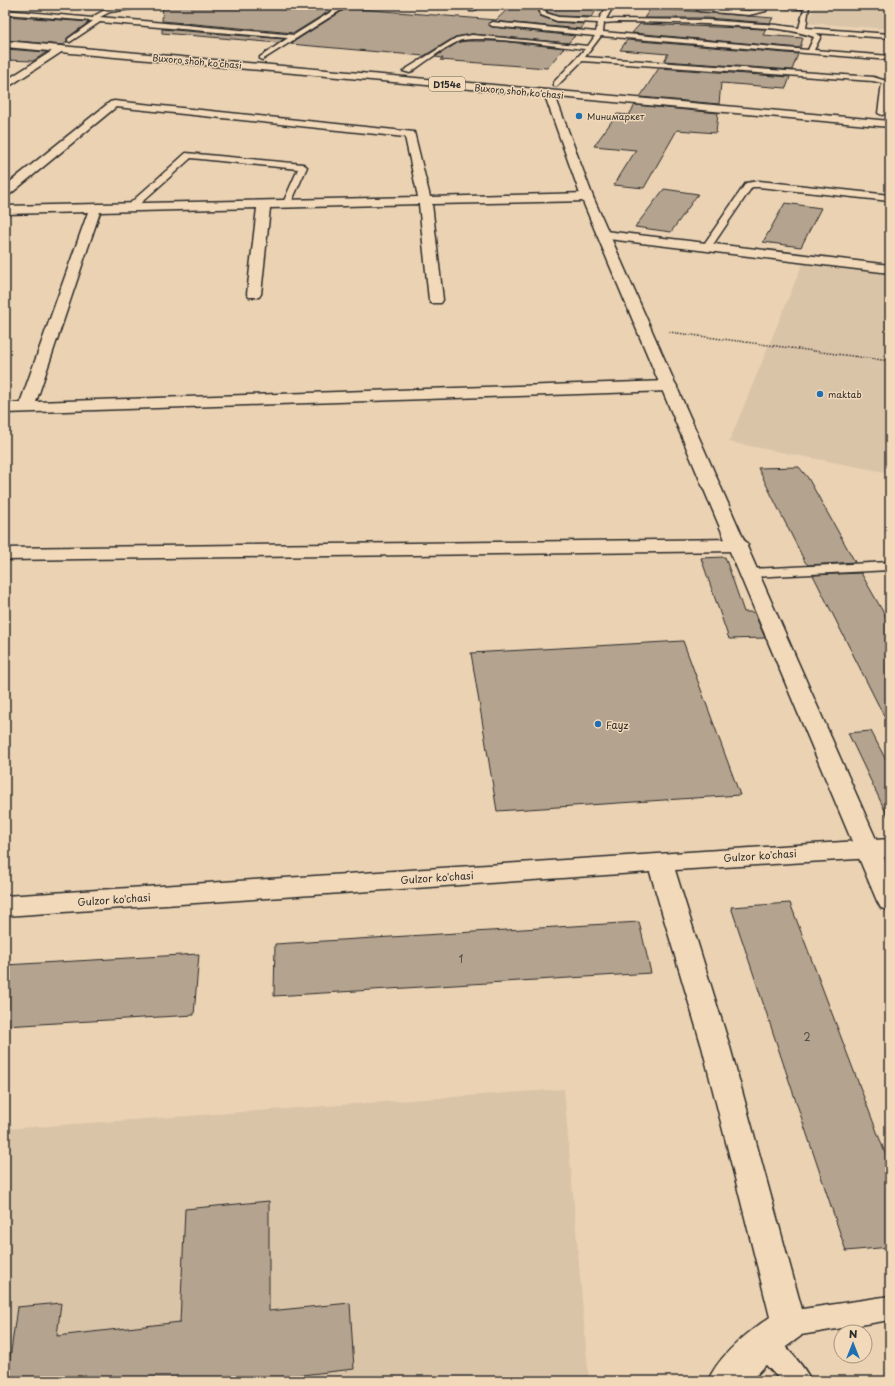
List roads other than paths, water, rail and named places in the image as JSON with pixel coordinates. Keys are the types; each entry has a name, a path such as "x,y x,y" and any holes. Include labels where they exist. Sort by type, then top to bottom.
{"street":[{"name":"Buxoro shoh ko'chasi","path":"5,35 407,70 553,89 890,124"},
{"name":"Buxoro shoh ko'chasi","path":"5,44 553,89 767,102"},
{"path":"5,86 60,49"},
{"path":"553,89 587,197 605,235 750,573 879,848 890,901"},
{"path":"5,192 114,104 410,134 424,200 436,300"},
{"path":"5,210 587,197"},
{"path":"254,294 264,204"},
{"path":"26,408 96,209"},
{"path":"605,235 890,269"},
{"path":"5,408 670,386"},
{"path":"5,554 738,545"},
{"name":"Gulzor ko'chasi","path":"5,906 879,848"},
{"path":"660,862 716,1047 789,1324 764,1343 726,1381"}],"lane":[{"path":"99,20 96,17 108,10 154,5"},
{"path":"262,58 346,5"},
{"path":"472,10 478,5"},
{"path":"546,5 542,8 543,14 557,19 601,21 692,21 890,36"},
{"path":"553,89 590,48 599,34 601,21 611,5"},
{"path":"699,9 749,13 764,10 765,5"},
{"path":"780,5 807,7 802,30"},
{"path":"5,12 294,37"},
{"path":"70,40 99,20"},
{"path":"492,24 890,58"},
{"path":"802,30 818,36 810,52"},
{"path":"407,70 458,39 472,37 590,48"},
{"path":"580,59 873,79 886,82 882,113"},
{"path":"131,207 189,155 303,167 287,203"},
{"path":"707,247 749,185 758,184 890,198"},
{"path":"750,573 890,566"},
{"path":"789,1324 890,1308"},
{"path":"764,1343 798,1381"}],"place":[{"name":"Минимаркет","path":"579,116"},
{"name":"maktab","path":"820,394"},
{"name":"Fayz","path":"598,724"}]}
